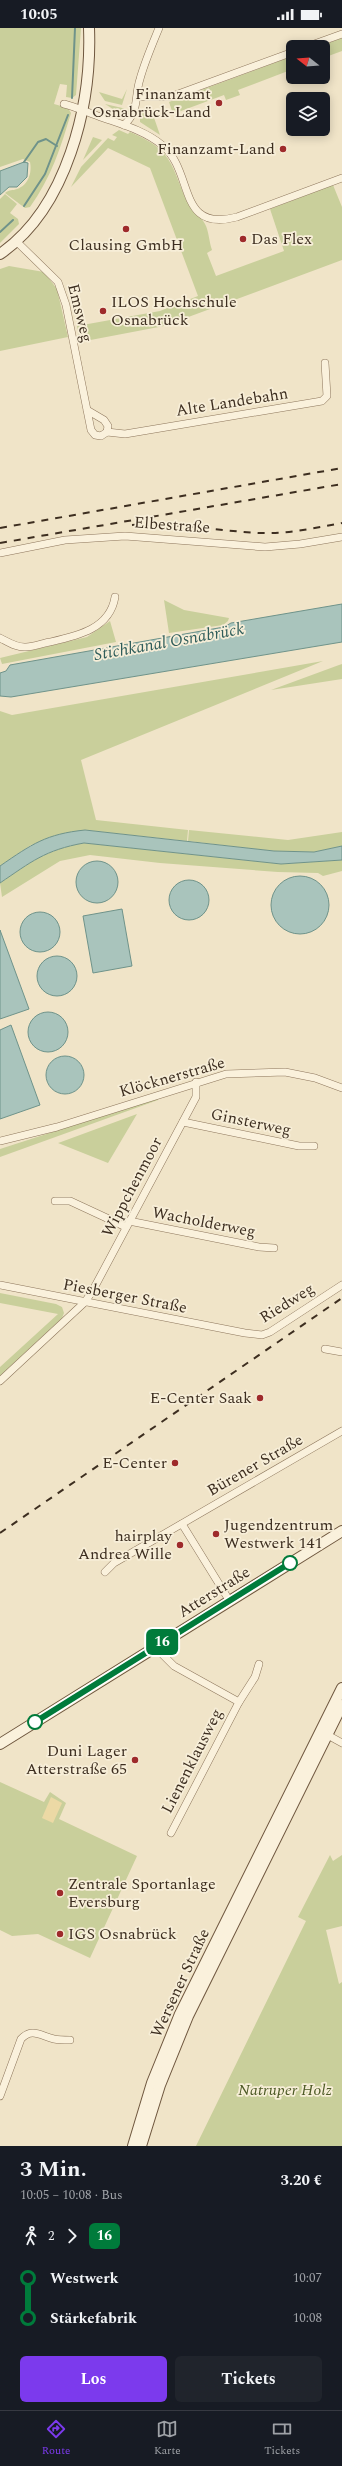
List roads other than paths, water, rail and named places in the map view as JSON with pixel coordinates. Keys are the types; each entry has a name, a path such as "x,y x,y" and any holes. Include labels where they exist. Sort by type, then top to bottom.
{"main road":[{"path":"0,254 16,241 39,213 65,166 83,110 89,64 89,28"},
{"name":"Atterstraße","path":"0,1744 342,1531"},
{"name":"Wersener Straße","path":"141,2146 160,2085 188,2016 324,1733 342,1688"},
{"name":"Wersener Straße","path":"133,2146 152,2083 180,2014 324,1733 342,1705"}],"street":[{"path":"124,125 132,117 140,79 159,28"},
{"path":"325,40 342,34"},
{"path":"137,97 170,97 286,55"},
{"path":"64,104 124,125 152,138 167,149 174,160 193,207 200,214 210,220 222,221 237,218 342,178"},
{"name":"Emsweg","path":"16,241 58,282 66,305 91,430 95,435 101,436 107,432"},
{"name":"Alte Landebahn","path":"107,432 125,434 322,401 327,396 325,363"},
{"path":"87,410 104,420 108,426 107,432"},
{"name":"Elbestraße","path":"0,553 65,540 125,536 265,547 300,544 342,537"},
{"path":"0,638 15,645 26,647 84,634 98,625 111,612 115,597"},
{"name":"Klöcknerstraße","path":"0,1141 12,1139 226,1074 269,1071 301,1075 342,1088"},
{"name":"Wippchenmoor","path":"0,1381 85,1302 196,1097 196,1082"},
{"name":"Ginsterweg","path":"182,1122 299,1146 314,1146"},
{"name":"Klöcknerstraße","path":"0,1145 12,1139"},
{"name":"Wacholderweg","path":"55,1201 70,1201 128,1224 259,1248 274,1248"},
{"name":"Riedweg","path":"245,1333 262,1335 270,1332 342,1285"},
{"name":"Piesberger Straße","path":"0,1286 245,1333"},
{"path":"325,1349 342,1352"},
{"name":"Bürener Straße","path":"105,1572 114,1563 342,1431"},
{"path":"182,1524 229,1600"},
{"path":"155,1647 174,1666 239,1702"},
{"name":"Lienenklausweg","path":"171,1833 239,1702 255,1677 259,1664"},
{"path":"324,1733 342,1743"},
{"path":"0,2096 21,2039 24,2035 33,2032 54,2039 70,2040"}],"water":[{"path":"24,162 28,163 27,177 17,187 9,187 0,195 0,171"},
{"name":"Stichkanal Osnabrück","path":"342,604 342,642 11,697 0,696 0,673 6,671 10,665 224,627 231,623"},
{"path":"85,830 274,851 314,852 342,846 342,860 281,864 84,843 48,853 0,883 0,866 21,852 49,837"},
{"path":"97,861 112,867 118,882 112,897 97,903 82,897 76,882 82,867"},
{"path":"300,876 311,878 324,889 327,894 329,905 327,916 316,929 311,932 300,934 289,932 276,921 273,916 271,905 273,894 284,881 289,878"},
{"path":"189,880 197,882 203,886 207,892 209,900 207,908 203,914 197,918 189,920 181,918 175,914 171,908 169,900 171,892 175,886 181,882"},
{"path":"122,909 132,966 93,973 83,916"},
{"path":"44,912 51,915 57,921 60,932 59,940 51,949 44,952 36,952 29,949 21,940 20,928 23,921 32,913"},
{"path":"0,930 29,1009 0,1019"},
{"path":"61,956 68,959 74,965 77,976 76,984 68,993 61,996 53,996 46,993 38,984 37,972 40,965 49,957"},
{"path":"52,1012 59,1015 65,1021 68,1032 67,1040 59,1049 52,1052 44,1052 37,1049 29,1040 28,1028 31,1021 40,1013"},
{"path":"11,1025 40,1105 0,1119 0,1030"},
{"path":"61,1056 69,1056 79,1061 83,1068 83,1082 79,1089 69,1094 61,1094 51,1089 49,1086 46,1079 46,1071 51,1061 54,1059"}],"waterway":[{"path":"72,98 75,28"},
{"path":"24,206 45,174 68,115"},
{"path":"24,162 38,142 46,139 57,146"},
{"path":"0,232 13,220"}],"railway":[{"path":"0,528 342,468"},
{"path":"0,543 342,484"},
{"path":"132,525 148,524 244,532 281,533 342,523"},
{"path":"0,1533 342,1298"}],"place":[{"name":"Finanzamt Osnabrück-Land","path":"219,103"},
{"name":"Finanzamt-Land","path":"283,149"},
{"name":"Clausing GmbH","path":"126,229"},
{"name":"Das Flex","path":"243,239"},
{"name":"ILOS Hochschule Osnabrück","path":"103,311"},
{"name":"E-Center Saak","path":"260,1398"},
{"name":"E-Center","path":"175,1463"},
{"name":"Jugendzentrum Westwerk 141","path":"216,1534"},
{"name":"hairplay Andrea Wille","path":"180,1545"},
{"name":"Duni Lager Atterstraße 65","path":"135,1760"},
{"name":"Zentrale Sportanlage Eversburg","path":"60,1893"},
{"name":"IGS Osnabrück","path":"60,1934"}],"park label":[{"name":"Natruper Holz","path":"285,2090"}]}
